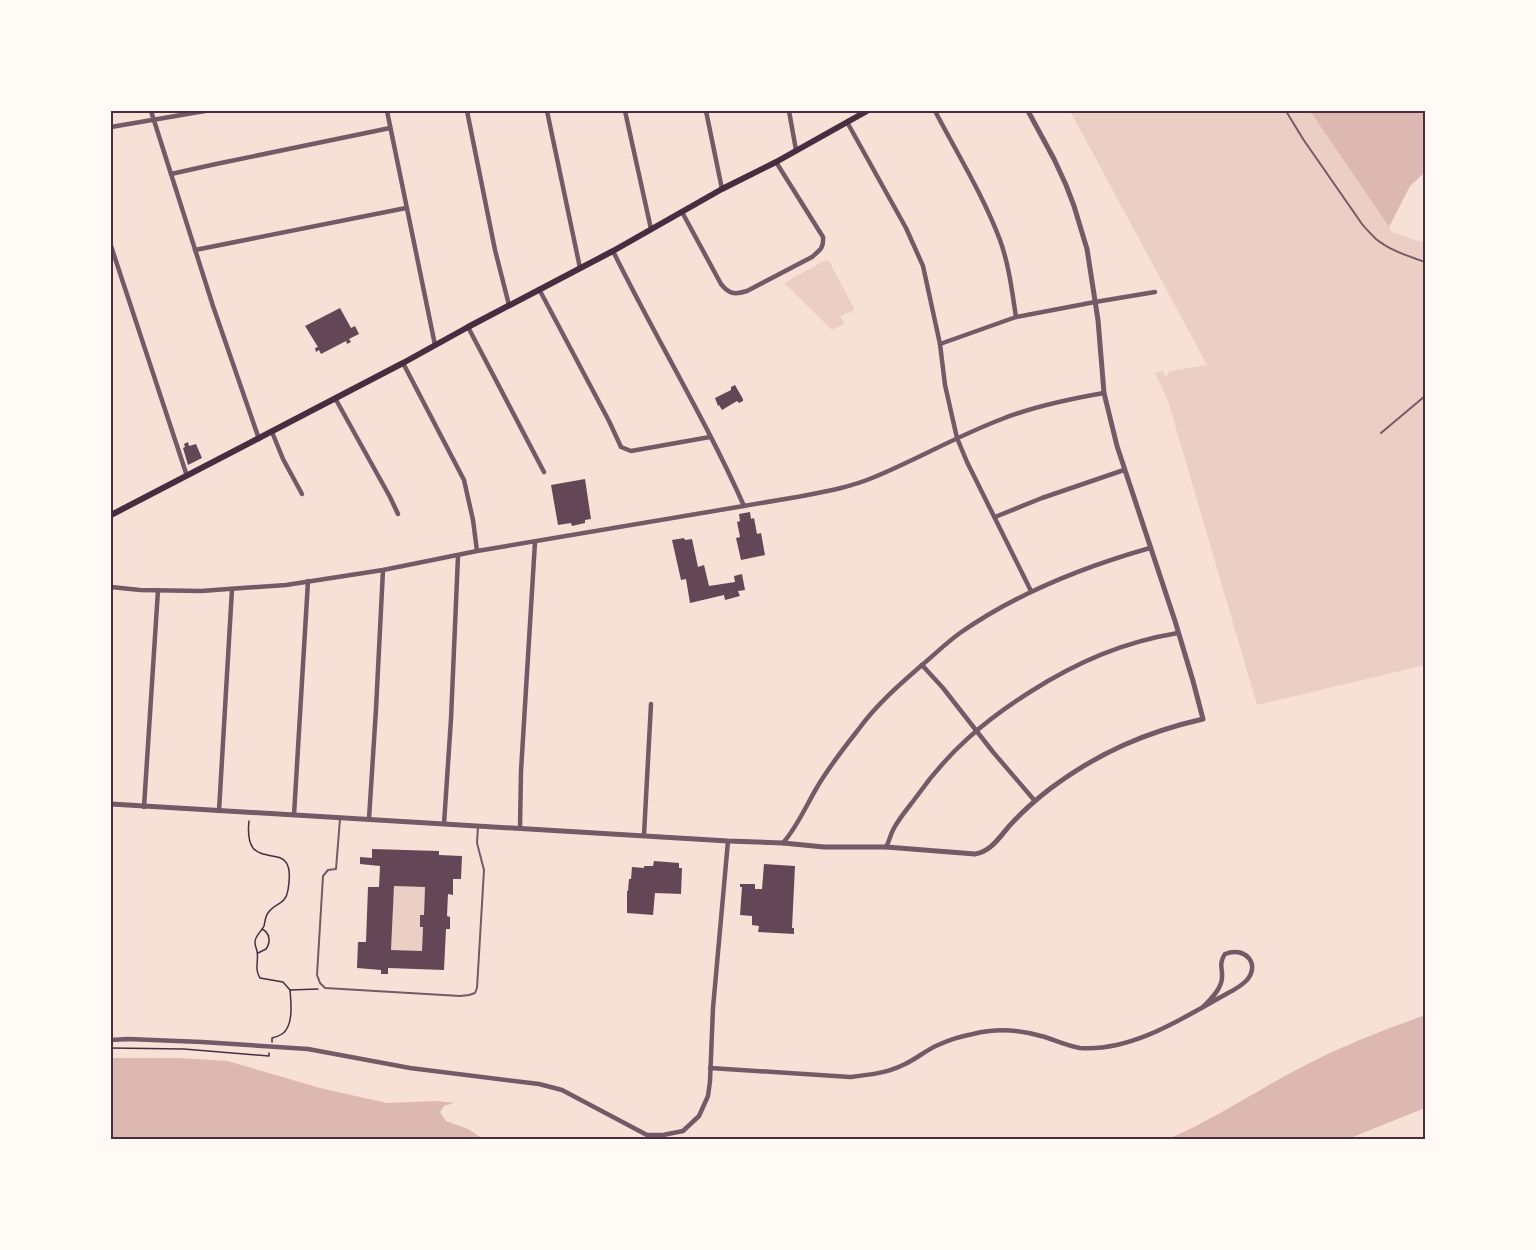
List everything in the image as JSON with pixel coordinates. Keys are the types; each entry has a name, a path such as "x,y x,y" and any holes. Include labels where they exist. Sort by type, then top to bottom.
{"main road":[{"path":"111,515 403,363 867,111"}],"street":[{"path":"151,111 213,306 259,439"},
{"path":"111,127 205,111"},
{"path":"387,111 435,345"},
{"path":"467,111 495,250 509,305"},
{"path":"547,111 580,268"},
{"path":"626,111 651,229"},
{"path":"706,111 722,189"},
{"path":"789,111 796,150"},
{"path":"934,111 975,184 1000,240 1016,317"},
{"path":"111,804 824,847 886,847 963,854 983,852 989,849 1035,801 1086,764 1119,746 1163,729 1203,719 1178,633 1124,470 1104,393 1099,330 1088,249 1074,206 1054,159 1028,111"},
{"path":"847,122 897,210 923,266 957,438 1031,591"},
{"path":"171,174 390,128"},
{"path":"682,212 721,284 732,294 747,291 812,257 824,244 823,237 776,162"},
{"path":"195,250 406,208"},
{"path":"111,246 187,476"},
{"path":"613,250 635,296 726,465 744,506"},
{"path":"539,289 621,447 631,451 710,437"},
{"path":"940,344 1016,317 1155,292"},
{"path":"468,327 544,472"},
{"path":"403,363 464,480 477,551"},
{"path":"111,587 201,591 269,587 382,570 477,551 797,497 872,478 957,438 1046,404 1104,393"},
{"path":"335,398 398,514"},
{"path":"272,432 283,459 302,494"},
{"path":"995,517 1124,470"},
{"path":"520,828 521,771 535,542"},
{"path":"783,843 794,830 830,766 859,727 896,687 958,634 995,610 1031,591 1094,566 1150,548"},
{"path":"444,824 458,556"},
{"path":"369,819 382,570"},
{"path":"294,815 308,581"},
{"path":"219,811 232,589"},
{"path":"144,807 158,590"},
{"path":"886,847 893,830 926,783 948,757 994,716 1033,690 1089,659 1150,638 1178,633"},
{"path":"922,665 1035,801"},
{"path":"644,835 651,704"},
{"path":"111,1040 202,1042 308,1049 410,1068 539,1084 561,1090 647,1135 683,1131 699,1116 708,1096 713,1008 728,841"},
{"path":"710,1068 850,1077 869,1075 902,1066 939,1044 996,1030 1027,1033 1079,1048 1101,1047 1134,1040 1202,1008 1247,980 1251,972 1251,960 1244,953 1231,951 1225,954 1220,963 1221,983 1202,1008"}],"lane":[{"path":"1286,111 1303,139 1369,232 1392,249 1425,262"},
{"path":"1381,433 1425,396"},
{"path":"340,818 336,869 328,870 323,876 317,975 320,983 325,988 460,996 475,993 477,988 484,870 477,843 478,826"}],"path":[{"path":"249,821 251,846 258,852 284,860 289,878 287,896 266,915 262,929 255,939 256,972 260,978 283,982 290,990 290,1019 287,1028 283,1034 272,1038 272,1042"},
{"path":"257,953 266,949 269,943 267,931 262,929"},
{"path":"290,990 325,988"},
{"path":"111,1048 184,1048 269,1056 270,1051"}],"shaded area":[{"path":"1070,111 1310,111 1392,232 1425,243 1425,665 1257,705 1168,401 1155,373 1162,370 1166,377 1170,371 1207,365"},
{"path":"1310,111 1425,111 1425,172 1410,186 1389,227"},
{"path":"824,261 829,261 855,310 841,316 844,324 832,330 784,283"},
{"path":"394,886 425,887 424,915 420,916 420,926 423,927 422,951 391,950"},
{"path":"1425,1015 1425,1108 1348,1139 1168,1139 1313,1061"},
{"path":"111,1058 228,1061 320,1088 387,1103 437,1101 454,1103 444,1106 440,1112 446,1121 468,1129 483,1139 111,1139"}],"building":[{"path":"340,308 351,328 355,326 359,334 349,339 351,342 347,344 346,341 321,354 319,350 316,352 315,348 318,347 305,326"},
{"path":"735,385 743,401 739,403 737,401 722,410 715,398 731,390 731,387"},
{"path":"188,442 189,446 196,444 202,458 188,465 183,448"},
{"path":"585,479 591,519 572,526 571,523 558,525 551,485"},
{"path":"750,512 751,519 754,518 757,534 761,533 765,555 741,560 736,538 740,537 737,522 740,521 739,514"},
{"path":"684,538 685,540 692,539 698,567 704,565 709,586 735,582 734,576 742,574 745,590 738,591 740,596 725,600 724,595 690,603 686,579 681,580 672,540"},
{"path":"372,849 439,851 439,855 462,856 461,879 453,879 453,895 448,894 447,916 450,917 450,929 446,929 444,970 388,968 388,974 381,974 381,970 357,968 358,942 366,942 368,887 379,887 380,866 360,864 360,857 372,858","holes":["394,886 425,887 424,915 420,915 420,927 423,927 422,951 391,950"]},
{"path":"654,861 679,863 679,868 682,868 681,894 655,893 653,915 627,913 627,891 632,867 653,866"},
{"path":"764,864 795,866 792,928 794,928 794,934 758,932 759,926 752,925 752,916 740,915 742,887 740,884 755,884 755,889 762,889"}]}
